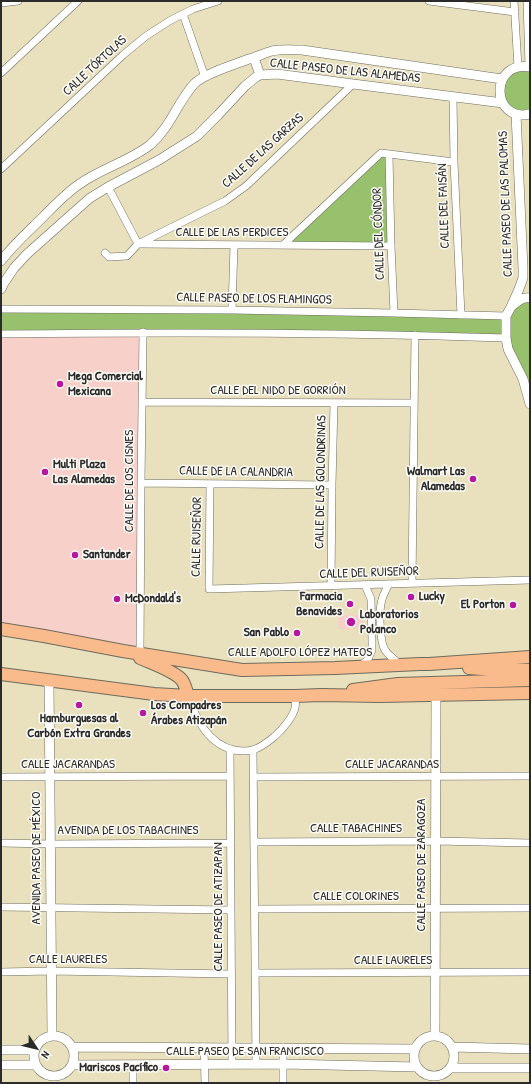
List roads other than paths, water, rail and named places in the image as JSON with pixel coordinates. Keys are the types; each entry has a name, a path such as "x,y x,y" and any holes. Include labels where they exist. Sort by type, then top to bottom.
{"main road":[{"name":"CALLE ADOLFO LÓPEZ MATEOS","path":"1,629 140,654 242,670 360,668 530,657"},
{"path":"124,651 172,673 181,679 188,696"},
{"path":"429,664 494,670 530,670"},
{"path":"1,674 154,694 188,696 380,696 530,693"},
{"path":"321,695 398,684 530,680"}],"street":[{"path":"1,3 18,1"},
{"path":"1,73 78,1"},
{"name":"CALLE TÓRTOLAS","path":"1,169 146,36 204,3 218,1"},
{"path":"430,1 515,12"},
{"path":"514,1 518,67"},
{"path":"527,1 530,67 518,67 508,72 502,79 500,95 506,108 516,114 530,114"},
{"path":"183,14 205,77"},
{"name":"CALLE PASEO DE LAS ALAMEDAS","path":"3,258 79,183 134,155 150,145 162,134 195,83 212,74 272,51 302,50 502,79"},
{"path":"254,58 260,75"},
{"name":"CALLE PASEO DE LAS ALAMEDAS","path":"1,289 14,268 26,254 90,198 159,160 197,136 244,86 260,75 277,74 503,103"},
{"name":"CALLE DE LAS GARZAS","path":"104,252 109,257 127,256 138,244 235,195 353,84"},
{"name":"CALLE DEL FAISÁN","path":"453,96 460,315"},
{"name":"CALLE PASEO DE LAS PALOMAS","path":"516,114 523,278 506,316 506,338 508,349 527,380 530,404"},
{"path":"150,145 159,160"},
{"path":"283,245 381,153 454,162"},
{"name":"CALLE DEL CÓNDOR","path":"389,154 394,313"},
{"path":"108,187 138,244"},
{"name":"CALLE DE LAS PERDICES","path":"138,244 391,246"},
{"path":"232,310 234,245"},
{"path":"511,307 519,300 526,297 530,298"},
{"name":"CALLE PASEO DE LOS FLAMINGOS","path":"1,309 232,310 506,316"},
{"name":"CALLE DE LOS CISNES","path":"140,654 143,332"},
{"path":"1,334 234,332 506,338"},
{"path":"412,583 415,335"},
{"name":"CALLE DEL NIDO DE GORRIÓN","path":"142,402 414,404"},
{"name":"CALLE DE LAS GOLONDRINAS","path":"331,586 334,403"},
{"name":"CALLE DE LA CALANDRIA","path":"141,483 332,485"},
{"name":"CALLE RUISEÑOR","path":"208,589 210,484"},
{"name":"CALLE DEL RUISEÑOR","path":"208,589 530,580"},
{"path":"360,668 368,659 372,650 372,606 371,598 365,584"},
{"path":"389,584 382,599 381,640 384,650 402,665"},
{"path":"372,650 384,650"},
{"name":"AVENIDA PASEO DE MÉXICO","path":"49,680 52,1036"},
{"name":"CALLE PASEO DE ZARAGOZA","path":"435,1036 436,695"},
{"path":"188,696 194,713 213,740 230,749 242,752 253,750 267,743 279,733 289,720 295,708 295,696"},
{"name":"CALLE PASEO DE ATIZAPAN","path":"230,749 232,1065"},
{"path":"253,750 256,1065"},
{"name":"CALLE JACARANDAS","path":"1,777 230,776"},
{"name":"CALLE JACARANDAS","path":"253,778 530,776"},
{"name":"CALLE TABACHINES","path":"254,842 530,842"},
{"name":"AVENIDA DE LOS TABACHINES","path":"1,843 230,843"},
{"path":"1,907 231,910"},
{"name":"CALLE COLORINES","path":"255,909 530,908"},
{"name":"CALLE LAURELES","path":"1,972 51,971 231,974"},
{"name":"CALLE LAURELES","path":"255,973 530,972"},
{"path":"52,1036 60,1037 67,1040 72,1047 74,1059 72,1065 67,1071 52,1080 35,1065 34,1050 38,1043 44,1038 52,1036"},
{"path":"435,1036 448,1041 452,1047 454,1061 451,1068 436,1080 425,1075 417,1068 414,1058 416,1048 423,1039 435,1036"},
{"name":"CALLE PASEO DE SAN FRANCISCO","path":"72,1047 416,1048"},
{"path":"204,1047 205,1083"},
{"path":"283,1047 283,1083"},
{"path":"452,1047 530,1049"},
{"path":"1,1050 34,1050"},
{"name":"CALLE PASEO DE SAN FRANCISCO","path":"72,1065 283,1064 417,1068"},
{"path":"1,1065 35,1065"},
{"path":"133,1065 133,1083"},
{"path":"451,1068 530,1068"}],"place":[{"name":"Mega Comercial Mexicana","path":"60,384"},
{"name":"Multi Plaza Las Alamedas","path":"45,472"},
{"name":"Walmart Las Alamedas","path":"473,479"},
{"name":"Santander","path":"75,555"},
{"name":"Lucky","path":"411,597"},
{"name":"McDondald's","path":"117,599"},
{"name":"Farmacia Benavides","path":"350,604"},
{"name":"El Porton","path":"513,605"},
{"name":"Laboratorios Polanco","path":"351,622"},
{"name":"San Pablo","path":"297,633"},
{"name":"Hamburguesas al Carbón Extra Grandes","path":"79,705"},
{"name":"Los Compadres Árabes Atizapán","path":"143,713"},
{"name":"Mariscos Pacífico","path":"166,1068"}]}
